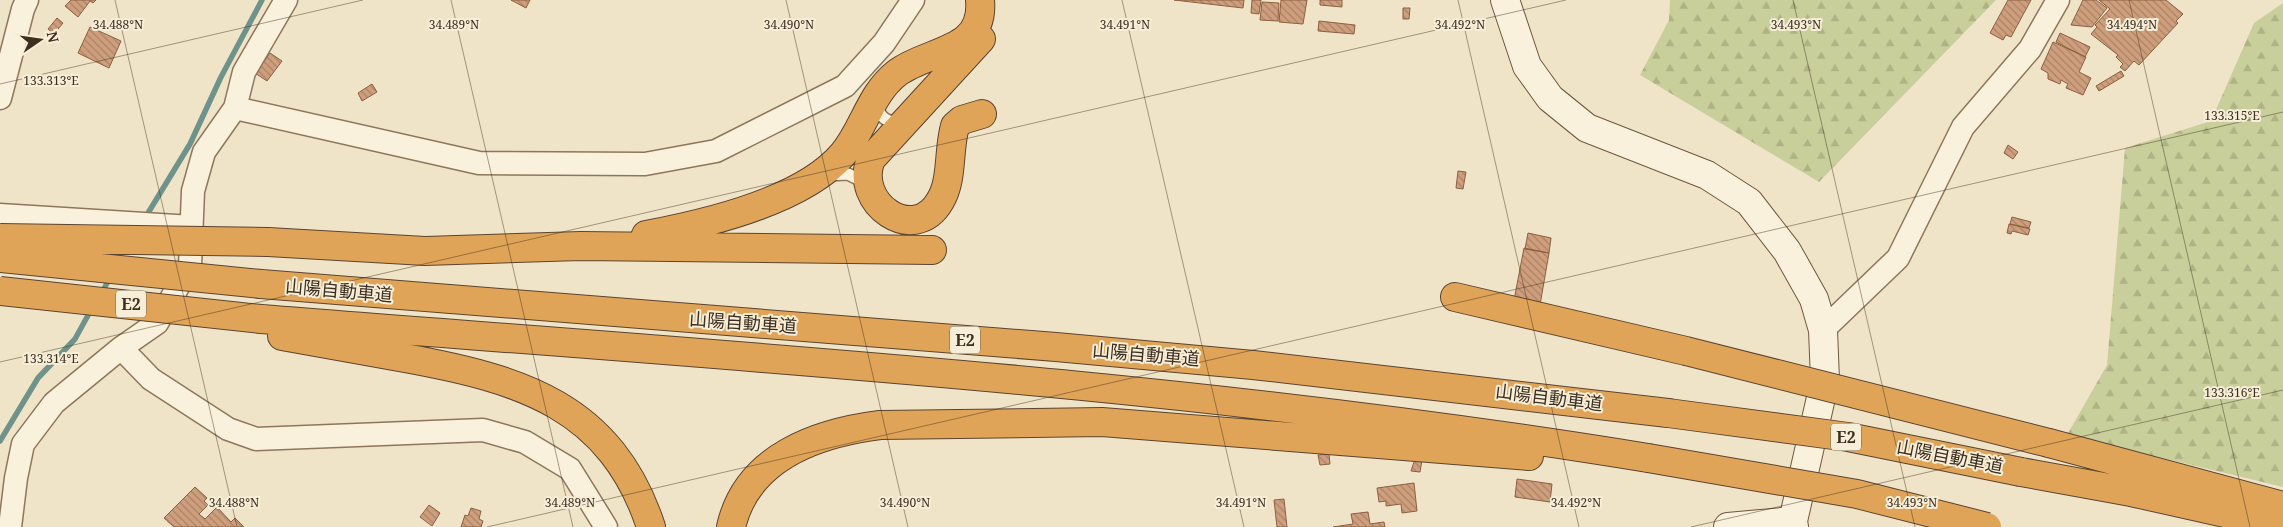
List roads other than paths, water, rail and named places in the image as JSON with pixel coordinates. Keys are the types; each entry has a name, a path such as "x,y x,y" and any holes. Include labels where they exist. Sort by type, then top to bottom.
{"highway":[{"path":"581,246 686,228 726,217 779,196 818,177 843,154 877,94 886,82 909,65 953,48 970,36 980,18 980,0"},
{"path":"982,114 971,116 955,126 946,189 936,208 913,219 902,220 891,216 876,202 868,185 867,176 871,159 984,35 990,14 989,0"},
{"path":"0,238 268,242 425,251 581,246 932,250"},
{"name":"山陽自動車道","path":"0,258 261,284 1224,362 1668,413 1848,437 2130,492 2283,526"},
{"name":"山陽自動車道","path":"0,291 148,306 260,325 1055,382 1250,403 1508,435 1648,458 1857,494 1988,527"},
{"path":"1455,297 1686,351 2049,443 2283,506"},
{"path":"260,325 442,365 513,384 555,403 577,417 615,454 631,478 651,527"},
{"path":"731,527 734,514 748,490 766,468 790,450 817,437 839,431 880,425 1102,422 1574,459 1648,458"}],"street":[{"path":"0,98 23,8 27,0"},
{"path":"10,527 8,476 23,444 54,403 121,348 157,323 190,266 193,191 204,152 235,108 244,72 286,0"},
{"path":"235,108 479,163 645,164 716,151 845,86 884,43 912,0"},
{"path":"1505,0 1527,66 1550,98 1587,128 1707,175 1749,202 1787,251 1814,298 1823,330 1825,380 1794,524 1728,527"},
{"path":"1823,330 1898,258 1963,127 2030,49 2058,0"},
{"path":"0,215 192,227"},
{"path":"121,348 151,378 228,429 256,439 483,430 525,442 570,469 606,527"}],"lane":[{"path":"877,94 877,107 884,119 897,122 908,119"},
{"path":"818,177 848,174 855,176 868,185"}],"waterway":[{"path":"145,218 190,144 221,77 262,0"},
{"path":"101,294 111,276"},
{"path":"0,441 38,378 75,339 92,308"}]}
